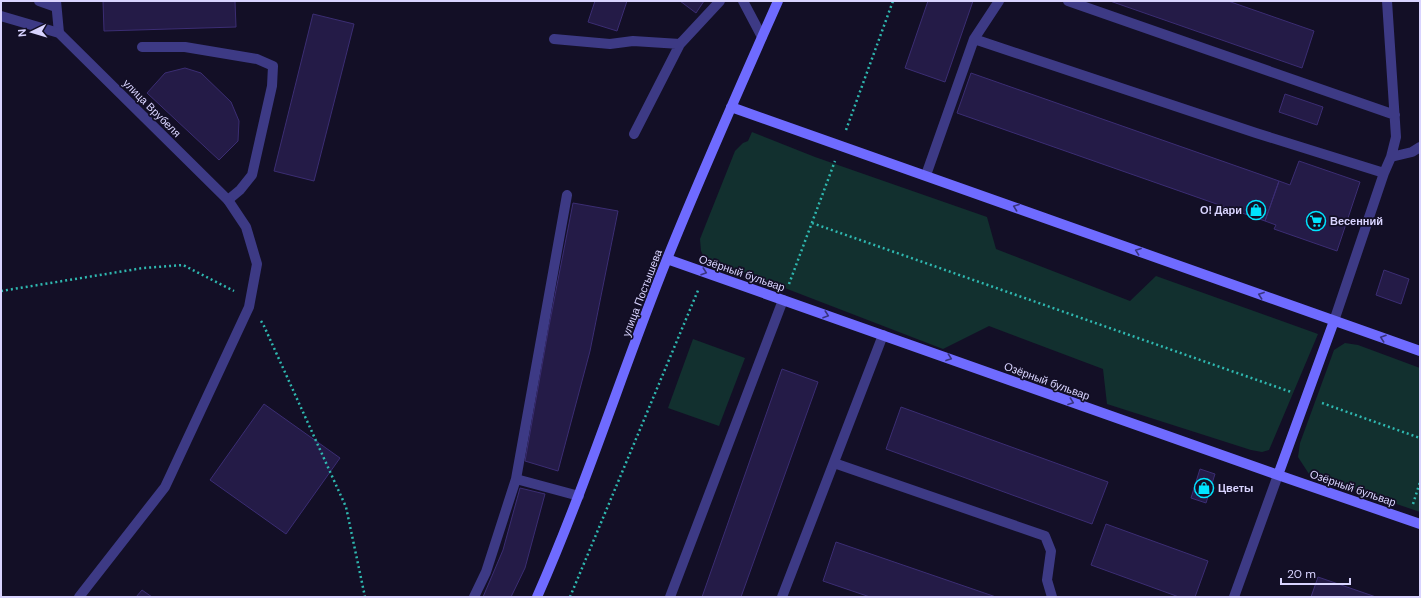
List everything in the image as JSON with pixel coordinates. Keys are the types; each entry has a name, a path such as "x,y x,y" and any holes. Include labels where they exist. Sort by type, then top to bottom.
{"street":[{"path":"39,1 56,4 59,33"},
{"path":"634,134 680,44 720,1"},
{"path":"743,1 762,38"},
{"name":"улица Постышева","path":"537,597 578,496 667,259 731,107 778,1"},
{"path":"926,175 974,39 999,1"},
{"path":"1068,1 1394,115"},
{"path":"1234,597 1334,321 1384,173 1391,157 1396,137 1387,1"},
{"name":"улица Врубеля","path":"1,16 59,33 228,200 246,227 257,264 249,307 165,487 79,597"},
{"path":"974,39 1249,131 1384,173"},
{"path":"554,40 610,44 633,41 680,44"},
{"path":"142,47 185,47 257,59 273,66 272,86 252,175 240,190 228,200"},
{"path":"731,107 1420,351"},
{"path":"1391,157 1412,152 1420,147"},
{"path":"474,597 486,572 516,479 567,194"},
{"name":"Озёрный бульвар","path":"667,259 1278,476 1420,524"},
{"path":"670,597 783,300"},
{"path":"783,597 883,335"},
{"path":"834,463 1046,536 1051,551 1047,580 1052,597"},
{"path":"516,479 578,496"}],"path":[{"path":"812,223 1420,438"},
{"path":"1,291 143,268 183,265 238,292 264,326 346,507 365,597"},
{"path":"570,597 705,272"},
{"path":"1407,520 1420,482"}],"green space":[{"path":"752,132 815,157 987,217 996,249 1130,301 1156,276 1318,334 1269,450 1262,452 1251,450 1107,404 1103,369 989,326 943,349 704,257 701,251 700,239 735,151 743,143 748,141"},
{"path":"693,339 745,358 719,426 668,408"},
{"path":"1345,343 1358,345 1420,368 1420,512 1309,474 1298,457 1300,443 1334,350"}],"building":[{"path":"103,1 235,1 236,27 104,31"},
{"path":"595,1 627,1 617,31 588,22"},
{"path":"680,1 704,1 696,13"},
{"path":"928,1 973,1 945,82 905,68"},
{"path":"1110,1 1228,1 1314,31 1302,68"},
{"path":"313,14 354,24 314,181 274,171"},
{"path":"185,68 201,73 231,102 239,121 238,141 219,160 147,93 165,73"},
{"path":"971,73 1279,181 1265,221 957,113"},
{"path":"1285,94 1323,107 1317,125 1279,112"},
{"path":"1299,161 1360,182 1337,251 1274,229 1276,225 1265,221 1279,181 1290,185"},
{"path":"573,203 618,211 590,351 558,471 525,461"},
{"path":"1384,270 1409,279 1401,304 1376,295"},
{"path":"782,369 818,382 741,597 702,597"},
{"path":"264,404 340,458 286,534 210,480"},
{"path":"901,407 1108,482 1092,524 886,449"},
{"path":"1200,469 1215,474 1206,503 1191,498"},
{"path":"520,488 545,494 525,568 511,597 483,597 503,550"},
{"path":"1106,524 1208,561 1195,597 1179,597 1091,565"},
{"path":"836,542 996,597 870,597 823,581"},
{"path":"1318,577 1376,597 1311,597"},
{"path":"142,590 152,597 136,597"}],"place":[{"name":"О! Дари","path":"1256,210"},
{"name":"Весенний","path":"1316,221"},
{"name":"Цветы","path":"1204,488"}]}
